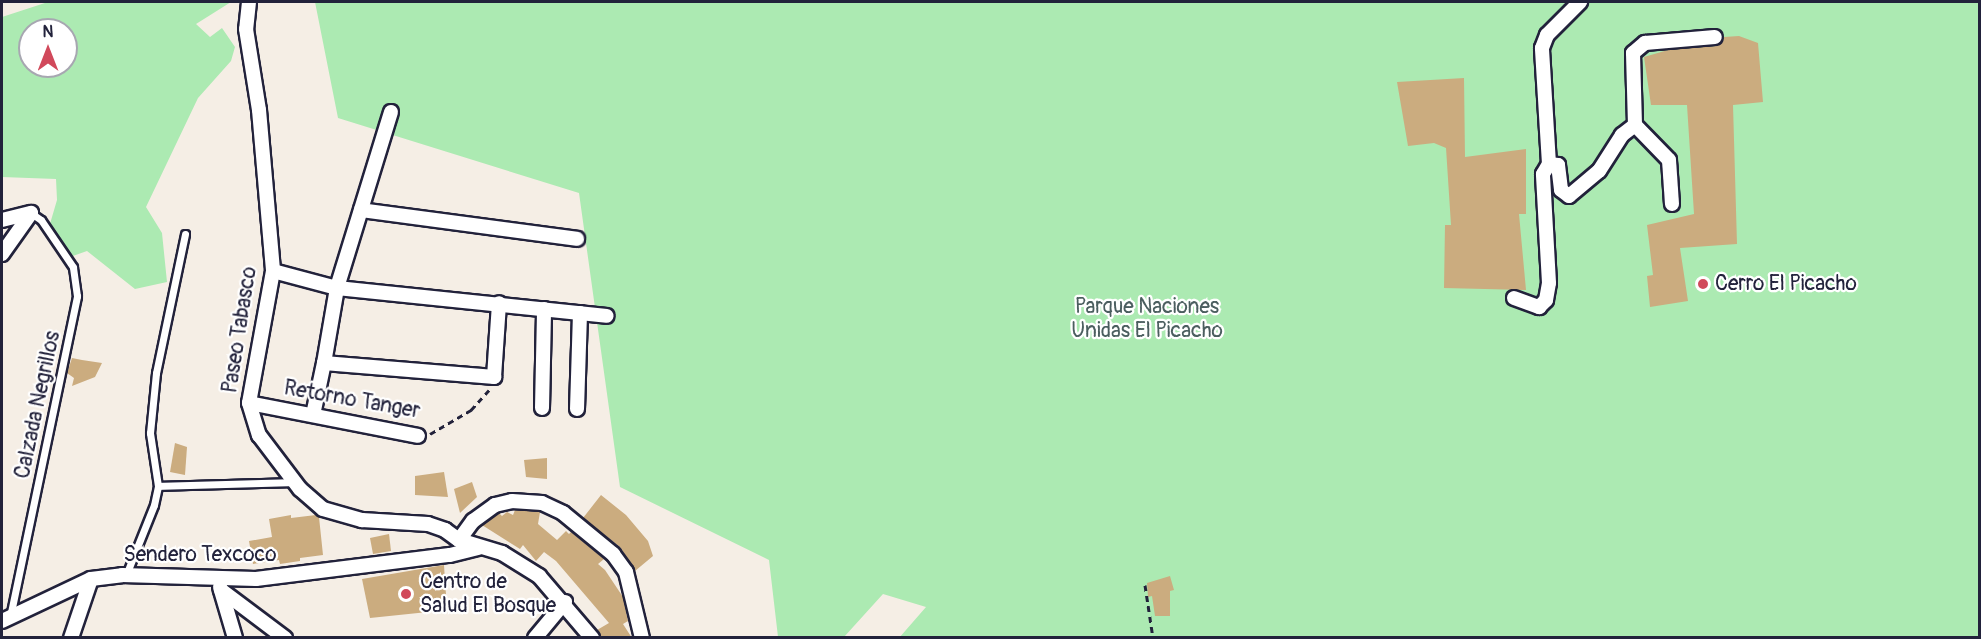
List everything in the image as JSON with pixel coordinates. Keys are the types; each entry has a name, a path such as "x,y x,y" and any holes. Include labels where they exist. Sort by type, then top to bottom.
{"street":[{"name":"Paseo Tabasco","path":"249,2 246,29 259,110 273,271 249,402 259,435 293,482 323,509 362,520 428,524 446,530 459,540 478,548 502,553 539,576 565,603 592,638"},
{"path":"1514,298 1539,307 1545,300 1549,283 1543,174 1549,164 1542,48 1547,35 1580,2"},
{"path":"1672,204 1669,160 1635,125 1633,53 1645,43 1715,37"},
{"path":"313,415 337,288 391,112"},
{"path":"1549,164 1558,165 1561,190 1569,196 1599,171 1622,135 1635,125"},
{"path":"361,210 577,239"},
{"path":"2,220 31,213"},
{"path":"2,254 31,213"},
{"path":"273,271 337,288 607,316"},
{"path":"324,363 494,377 499,303"},
{"path":"542,408 544,309"},
{"path":"577,409 580,313"},
{"name":"Retorno Tanger","path":"249,402 418,436"},
{"path":"459,540 473,521 495,505 512,501 542,503 563,513 613,554 626,572 633,593 642,638"},
{"name":"Sendero Texcoco","path":"5,619 91,579 126,575 220,584 450,555 478,548"},
{"path":"71,638 91,579"},
{"path":"220,584 235,638"},
{"path":"220,584 285,638"},
{"path":"535,638 565,603"}],"lane":[{"name":"Calzada Negrillos","path":"5,619 77,296 74,267 41,220 31,213"},
{"path":"126,575 154,505 158,486 150,432 155,383 185,234"},
{"path":"158,486 293,482"}],"path":[{"name":"Retorno Tanger","path":"418,436 432,434 471,410 487,394 494,377"},
{"path":"1145,585 1153,638"}],"green space":[{"path":"48,2 231,2 196,24 210,37 222,28 235,47 231,61 198,98 146,207 162,233 167,282 135,289 87,251 70,257 47,234 57,200 56,179 2,177 2,17"},
{"name":"Parque Naciones Unidas El Picacho","path":"315,2 1979,2 1979,637 899,638 926,607 883,594 844,637 778,637 769,560 620,487 579,193 338,118"}],"building":[{"path":"1739,36 1758,43 1763,102 1733,105 1737,244 1680,248 1688,301 1650,307 1647,276 1653,275 1647,225 1694,214 1687,105 1651,105 1644,57 1668,50 1716,46 1723,41 1724,37"},
{"path":"1464,78 1465,157 1526,149 1526,214 1519,214 1526,290 1444,288 1445,225 1451,225 1446,148 1434,143 1408,146 1397,82"},
{"path":"72,358 102,363 95,377 72,386 74,378 67,373"},
{"path":"175,443 187,447 185,475 170,472"},
{"path":"547,458 547,479 526,477 524,460"},
{"path":"444,472 448,497 415,495 415,476"},
{"path":"472,482 477,497 460,513 454,489"},
{"path":"601,495 626,515 648,541 653,556 635,571 620,547 583,518"},
{"path":"515,510 540,512 538,524 557,540 566,531 569,534 571,532 604,559 598,564 605,570 623,597 628,621 623,624 632,638 601,638 597,630 609,623 556,561 544,552 536,561 523,545 520,549 482,525 499,513 502,516 507,512 513,515"},
{"path":"291,515 291,518 316,515 319,517 323,555 280,564 279,560 253,564 249,541 272,537 269,519"},
{"path":"389,534 391,551 373,554 370,538"},
{"name":"Centro de Salud El Bosque","path":"444,565 447,610 370,618 362,579"},
{"path":"1170,576 1174,590 1170,591 1170,616 1155,616 1152,596 1148,597 1147,583"}],"place":[{"name":"Cerro El Picacho","path":"1703,284"},
{"name":"Centro de Salud El Bosque","path":"406,594"}]}
